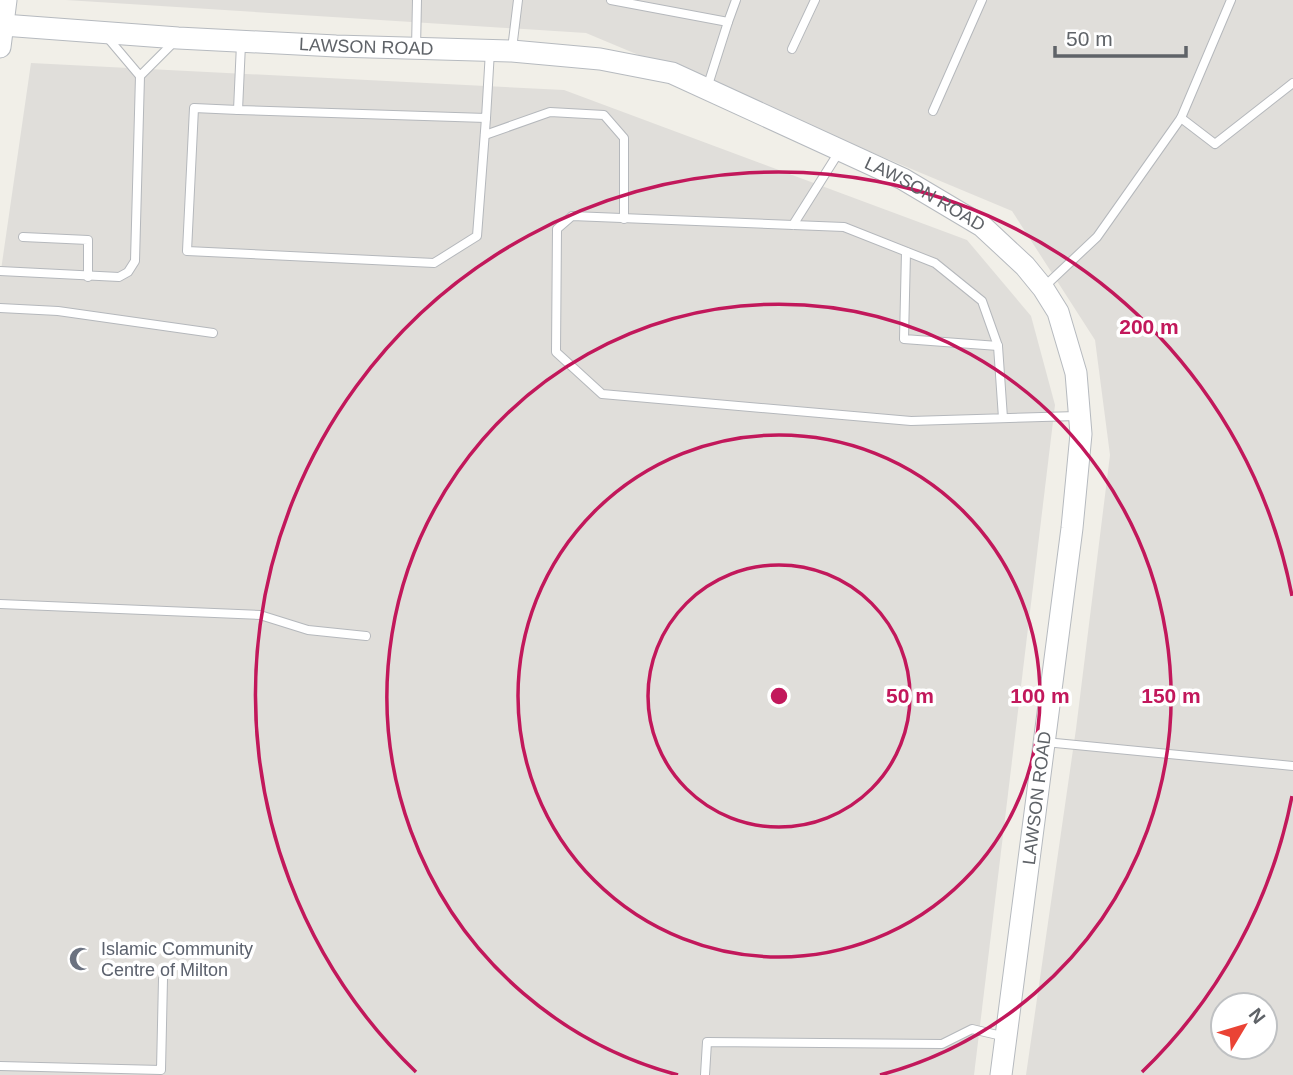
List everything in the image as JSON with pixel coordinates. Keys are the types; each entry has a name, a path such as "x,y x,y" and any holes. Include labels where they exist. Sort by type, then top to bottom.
{"street":[{"path":"0,47 6,0"},
{"name":"LAWSON ROAD","path":"3,25 178,38 512,51 600,59 672,73 904,179 982,226 1025,266 1058,312 1076,373 1081,433 1072,528 1001,1075"}],"lane":[{"path":"416,48 417,0"},
{"path":"512,51 518,0"},
{"path":"611,0 728,22"},
{"path":"707,88 736,0"},
{"path":"792,50 815,0"},
{"path":"933,111 982,0"},
{"path":"1043,288 1097,237 1181,118 1231,0"},
{"path":"0,271 119,277 128,272 135,261 140,76 103,32"},
{"path":"140,76 178,38"},
{"path":"238,110 242,41"},
{"path":"486,118 194,108 187,251 434,263 477,236 485,135 486,118 490,50"},
{"path":"1181,118 1215,144 1293,83"},
{"path":"485,135 550,113 604,115 624,138 624,219"},
{"path":"793,225 841,150"},
{"path":"1003,418 998,346 982,301 935,263 845,227 572,216 557,229 556,352 602,394 911,421 1080,416"},
{"path":"23,237 88,240 88,277"},
{"path":"906,252 904,339 998,346"},
{"path":"0,308 58,311 213,333"},
{"path":"0,604 261,615 308,630 366,636"},
{"path":"1045,742 1293,766"},
{"path":"0,1066 161,1070 163,979"},
{"path":"705,1075 707,1041 942,1044 972,1029 1006,1037"}],"shaded area":[{"path":"66,0 1293,0 1293,1075 1026,1075 1076,729 1110,455 1095,340 1012,211 586,33"},
{"path":"31,63 564,90 967,240 1031,316 1055,405 974,1075 0,1075 0,277"}],"place":[{"name":"Islamic Community Centre of Milton","path":"81,959"}]}
